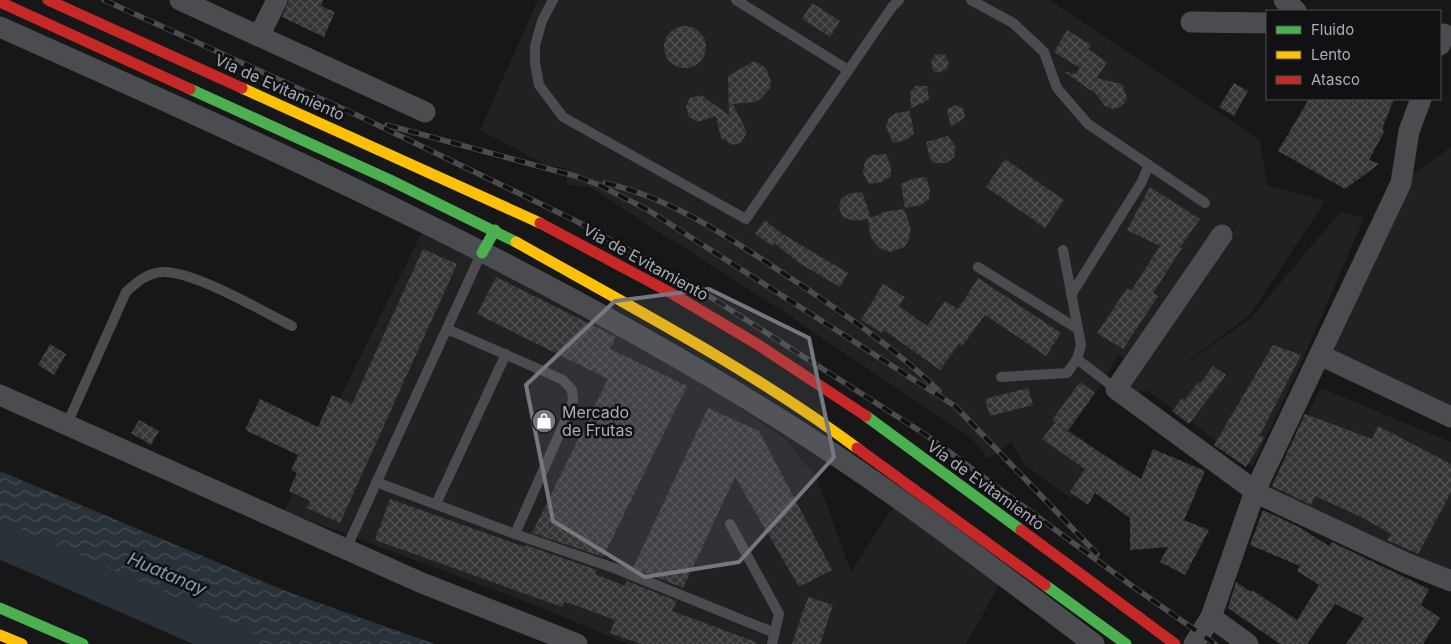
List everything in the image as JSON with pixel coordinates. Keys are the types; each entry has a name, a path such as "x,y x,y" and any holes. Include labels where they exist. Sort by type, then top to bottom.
{"main road":[{"name":"Vía de Evitamiento","path":"48,0 559,232 671,293 757,344 864,414 1175,644"},
{"path":"0,2 372,171 495,230 696,343 830,428 934,513 1126,644"},
{"path":"482,253 495,230"},
{"path":"0,608 83,644"},
{"path":"0,635 22,644"}],"street":[{"path":"180,0 425,112"},
{"path":"259,36 277,0"},
{"path":"1284,0 1295,10"},
{"path":"1191,22 1266,23"},
{"path":"0,27 423,222 626,328 934,513 1094,644"},
{"path":"1194,644 1211,618 1255,490 1401,183 1409,131 1421,100"},
{"path":"1222,235 1116,389 1265,497 1406,563 1451,581"},
{"path":"1320,355 1451,417"},
{"path":"0,395 422,583 577,644"},
{"path":"1211,618 1248,644"}],"lane":[{"path":"553,0 542,21 535,46 535,63 540,85 563,117 746,219 892,7 899,0"},
{"path":"736,0 848,70"},
{"path":"971,0 1013,23 1044,52 1057,88 1088,124 1205,203"},
{"path":"1072,295 1141,183 1149,165"},
{"path":"1001,377 1067,373 1076,359 1081,345 1063,250"},
{"path":"346,549 482,253"},
{"path":"978,267 1078,329"},
{"path":"67,424 126,292 142,277 164,272 189,276 292,326"},
{"path":"447,329 563,380 572,390 573,400 569,412 515,534"},
{"path":"436,504 506,354"},
{"path":"1076,359 1116,389"},
{"path":"376,482 515,534 614,568 775,632"},
{"path":"730,524 779,614 772,644"}],"highlighted area":[{"path":"709,289 809,338 834,457 739,562 645,577 553,521 526,385 615,301"}],"shaded area":[{"path":"538,0 1049,0 1260,140 1267,185 1325,201 1249,316 1171,373 1250,319 1341,211 1364,218 1304,357 1252,467 1147,390 1145,392 1116,389 1252,204 1128,361 1118,354 1104,381 1070,430 1098,451 1072,499 1025,465 1011,442 989,459 971,438 781,310 589,187 567,185 566,168 546,165 480,130"},
{"path":"1451,147 1451,409 1327,354 1401,183"},
{"name":"Mercado de Frutas","path":"422,232 620,334 732,402 786,440 817,478 851,572 895,504 1005,575 966,644 628,644 540,607 284,511"},
{"path":"1321,388 1451,442 1451,580 1265,497"}],"water":[{"name":"Huatanay","path":"0,471 288,592 435,644 238,644 0,540"}],"building":[{"path":"289,0 323,0 321,6 335,12 324,37 282,17"},
{"path":"812,3 840,21 830,37 802,19"},
{"path":"689,26 697,29 703,35 706,47 703,59 697,65 681,68 673,65 667,59 664,43 667,35 673,29"},
{"path":"1067,30 1091,45 1088,49 1107,62 1097,78 1122,84 1127,98 1122,106 1113,109 1105,106 1096,94 1063,71 1076,74 1080,68 1054,52"},
{"path":"936,54 945,55 949,62 946,70 934,73 931,61"},
{"path":"754,61 766,68 771,82 770,88 761,99 755,102 733,104 747,132 741,143 732,145 721,138 716,116 697,122 689,117 686,106 690,98 701,95 729,115 728,76"},
{"path":"1234,83 1248,91 1234,116 1219,107"},
{"path":"915,86 927,86 929,100 911,108 910,93"},
{"path":"1308,100 1394,100 1382,129 1385,130 1369,160 1379,164 1345,189 1278,151"},
{"path":"955,105 963,108 965,117 951,127 947,110"},
{"path":"910,111 914,134 906,140 893,143 886,127 889,118 896,113"},
{"path":"948,136 956,148 954,157 947,163 933,163 926,142"},
{"path":"886,154 891,167 891,176 882,182 869,184 863,173 865,161 872,155"},
{"path":"1005,159 1064,200 1045,228 986,187"},
{"path":"926,177 930,190 929,199 921,205 905,208 901,184 912,179"},
{"path":"1150,187 1200,219 1180,247 1182,248 1153,293 1158,296 1123,349 1097,333 1127,288 1131,291 1160,246 1127,230"},
{"path":"862,192 871,218 884,212 904,209 911,228 908,242 904,247 891,252 879,248 871,238 868,220 870,219 853,221 842,216 839,207 841,199 848,194"},
{"path":"765,220 781,233 848,273 840,287 799,263 774,243 772,246 755,234"},
{"path":"423,249 457,264 340,523 307,508 310,501 289,491 297,473 291,470 298,455 245,430 260,399 318,427 332,395 352,404"},
{"path":"496,277 616,337 610,349 687,386 603,557 532,533 608,379 477,314"},
{"path":"978,278 1061,333 1046,356 985,315 962,346 959,344 940,370 884,330 882,333 861,320 883,284 905,297 899,306 927,326 945,301 958,309"},
{"path":"50,344 66,354 54,375 38,365"},
{"path":"1273,345 1301,355 1260,435 1264,438 1246,467 1214,445"},
{"path":"1213,366 1226,375 1189,424 1172,411 1182,398 1185,400 1198,382 1200,384"},
{"path":"1080,382 1095,393 1067,431 1052,420"},
{"path":"1028,388 1033,405 990,416 985,399"},
{"path":"708,408 759,431 832,570 799,587 735,477 683,588 633,568"},
{"path":"1305,414 1372,439 1378,426 1451,464 1451,492 1418,554 1387,540 1391,534 1361,517 1315,496 1311,505 1272,486"},
{"path":"139,420 159,431 151,445 131,433"},
{"path":"1055,423 1141,479 1153,449 1205,471 1184,520 1209,530 1185,575 1160,562 1168,547 1130,550 1130,518 1095,493 1088,505 1070,492 1085,469 1042,439"},
{"path":"390,499 525,547 526,545 597,570 595,574 625,586 627,581 677,601 672,611 756,642 756,644 641,644 610,633 615,620 564,602 562,607 375,540"},
{"path":"1263,510 1299,527 1329,546 1332,542 1429,589 1421,605 1440,618 1423,644 1346,644 1364,618 1335,604 1307,644 1280,644 1228,608 1236,582 1251,592 1252,590 1297,620 1319,585 1297,571 1300,566 1250,545"},
{"path":"808,597 833,605 820,644 792,644"}],"waterway":[{"path":"0,540 238,644"}],"railway":[{"path":"104,0 361,117 576,221 690,284 926,435 1128,583 1215,644"},
{"path":"387,125 575,176 599,185 648,210 955,406 1097,554"},
{"path":"605,183 655,199 702,222 725,236 831,305 904,360 939,391"}],"traffic: fast":[{"path":"190,89 390,180 516,242"},
{"path":"482,253 495,230"},
{"path":"866,416 1021,530"},
{"path":"1045,585 1126,644"},
{"path":"0,608 83,644"}],"traffic: slow":[{"path":"242,88 540,223"},
{"path":"516,242 732,365 857,448"},
{"path":"0,635 22,644"}],"traffic: jam":[{"path":"48,0 242,88"},
{"path":"0,2 190,89"},
{"path":"540,223 671,293 757,344 866,416"},
{"path":"857,448 1045,585"},
{"path":"1021,530 1175,644"}],"place":[{"name":"Mercado de Frutas","path":"544,421"}]}
